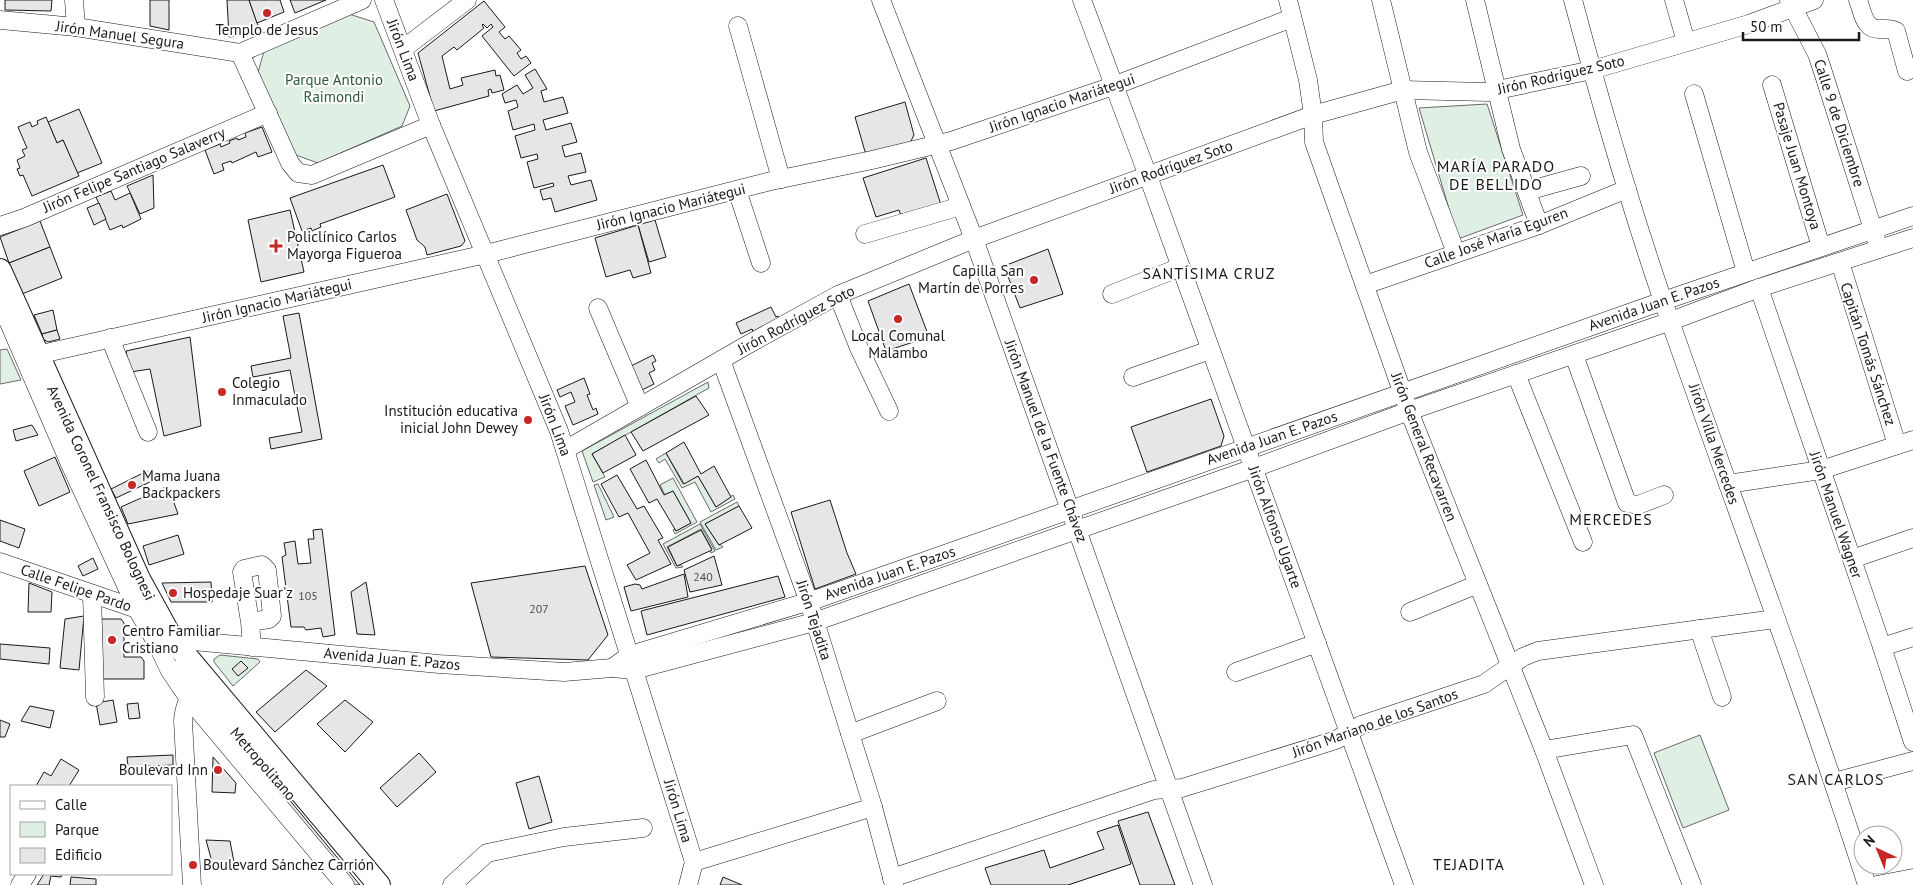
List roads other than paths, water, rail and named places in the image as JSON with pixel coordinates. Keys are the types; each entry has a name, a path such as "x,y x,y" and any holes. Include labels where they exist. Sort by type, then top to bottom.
{"main road":[{"name":"Avenida Coronel Fransisco Bolognesi","path":"0,270 139,579 165,642 197,689 379,885"}],"street":[{"path":"74,0 76,27"},
{"path":"362,0 240,53 290,163 298,173 312,175 432,125"},
{"name":"Jirón Lima","path":"384,0 432,125 559,431 694,862"},
{"path":"403,49 467,0"},
{"name":"Jirón Manuel de la Fuente Chávez","path":"881,0 974,239 1203,885"},
{"name":"Jirón Alfonso Ugarte","path":"1082,0 1148,176 1404,885"},
{"name":"Jirón General Recavarren","path":"1288,0 1308,80 1313,115 1314,142 1409,411 1544,750 1594,885"},
{"path":"1381,0 1418,152 1456,253"},
{"path":"1475,0 1511,149 1539,224"},
{"name":"Jirón Villa Mercedes","path":"1573,0 1627,189 1663,301 1834,782 1867,885"},
{"path":"1674,0 1686,42"},
{"name":"Jirón Rodríguez Soto","path":"565,450 838,295 974,239 1313,115 1403,90 1498,91 1592,70 1749,24 1791,4 1814,0"},
{"path":"1858,0 1866,24 1870,28 1874,30 1891,29 1896,31 1907,47 1907,71"},
{"name":"Calle 9 de Diciembre","path":"1791,4 1816,54 1824,75 1879,250"},
{"name":"Jirón Ignacio Mariátegui","path":"37,355 486,254 781,179 951,141 1113,86 1292,18"},
{"name":"Jirón Manuel Segura","path":"0,20 76,27 240,53"},
{"path":"738,26 781,179"},
{"name":"Pasaje Juan Montoya","path":"1772,84 1821,247"},
{"path":"1694,94 1746,272"},
{"name":"Jirón Felipe Santiago Salaverry","path":"0,226 24,218 268,113"},
{"path":"1527,191 1581,176"},
{"name":"Calle José María Eguren","path":"1364,284 1539,224 1627,189"},
{"path":"737,190 761,263"},
{"path":"864,234 961,206"},
{"name":"Avenida Juan E. Pazos","path":"632,663 1746,272 1913,216"},
{"name":"Avenida Juan E. Pazos","path":"165,642 252,647 438,664 564,672 612,668 814,622 1254,468 1409,411 1671,322 1759,288 1913,238"},
{"name":"Capitán Tomás Sánchez","path":"1840,262 1905,443"},
{"path":"1112,294 1181,267"},
{"name":"Jirón Manuel Wagner","path":"1759,288 1913,742"},
{"path":"838,295 859,348 890,411"},
{"path":"0,302 70,464 137,609"},
{"path":"598,308 640,407"},
{"path":"110,338 148,432"},
{"path":"1133,377 1210,350"},
{"path":"1574,355 1627,502 1638,505 1664,495"},
{"name":"Jirón Tejadita","path":"721,360 810,602 814,622 873,807 893,882"},
{"path":"1516,374 1583,542"},
{"path":"1728,484 1821,470 1905,443"},
{"path":"1852,559 1913,538"},
{"name":"Calle Felipe Pardo","path":"0,562 137,609 165,642"},
{"path":"1410,612 1478,584"},
{"path":"92,594 95,697"},
{"name":"Jirón Mariano de los Santos","path":"893,882 1154,790 1182,788 1336,740 1361,725 1484,684 1510,666 1538,651 1775,619"},
{"path":"250,622 252,647"},
{"path":"1699,629 1722,697"},
{"path":"1882,647 1913,637"},
{"path":"1236,672 1316,643"},
{"path":"192,885 184,709 197,689"},
{"name":"Metropolitano","path":"197,689 345,885"},
{"name":"Metropolitano","path":"197,689 366,885"},
{"path":"850,734 936,701"},
{"path":"1544,750 1633,735 1692,885"},
{"path":"1834,782 1913,761"},
{"path":"688,885 694,862 873,807"},
{"path":"452,885 487,853 564,838 643,828"},
{"path":"1877,885 1913,878"}],"place":[{"name":"Templo de Jesus","path":"267,13"},
{"name":"Policlínico Carlos Mayorga Figueroa","path":"276,246"},
{"name":"Capilla San Martín de Porres","path":"1034,280"},
{"name":"Local Comunal Malambo","path":"898,319"},
{"name":"Colegio Inmaculado","path":"222,392"},
{"name":"Institución educativa inicial John Dewey","path":"528,420"},
{"name":"Mama Juana Backpackers","path":"132,485"},
{"name":"Hospedaje Suar'z","path":"173,593"},
{"name":"Centro Familiar Cristiano","path":"112,640"},
{"name":"Boulevard Inn","path":"218,770"},
{"name":"Boulevard Sánchez Carrión","path":"193,865"}],"district":[{"name":"MARÍA PARADO DE BELLIDO","path":"1496,175"},
{"name":"SANTÍSIMA CRUZ","path":"1209,273"},
{"name":"MERCEDES","path":"1611,519"},
{"name":"SAN CARLOS","path":"1836,779"},
{"name":"TEJADITA","path":"1469,864"}],"park label":[{"name":"Parque Antonio Raimondi","path":"334,88"}]}
